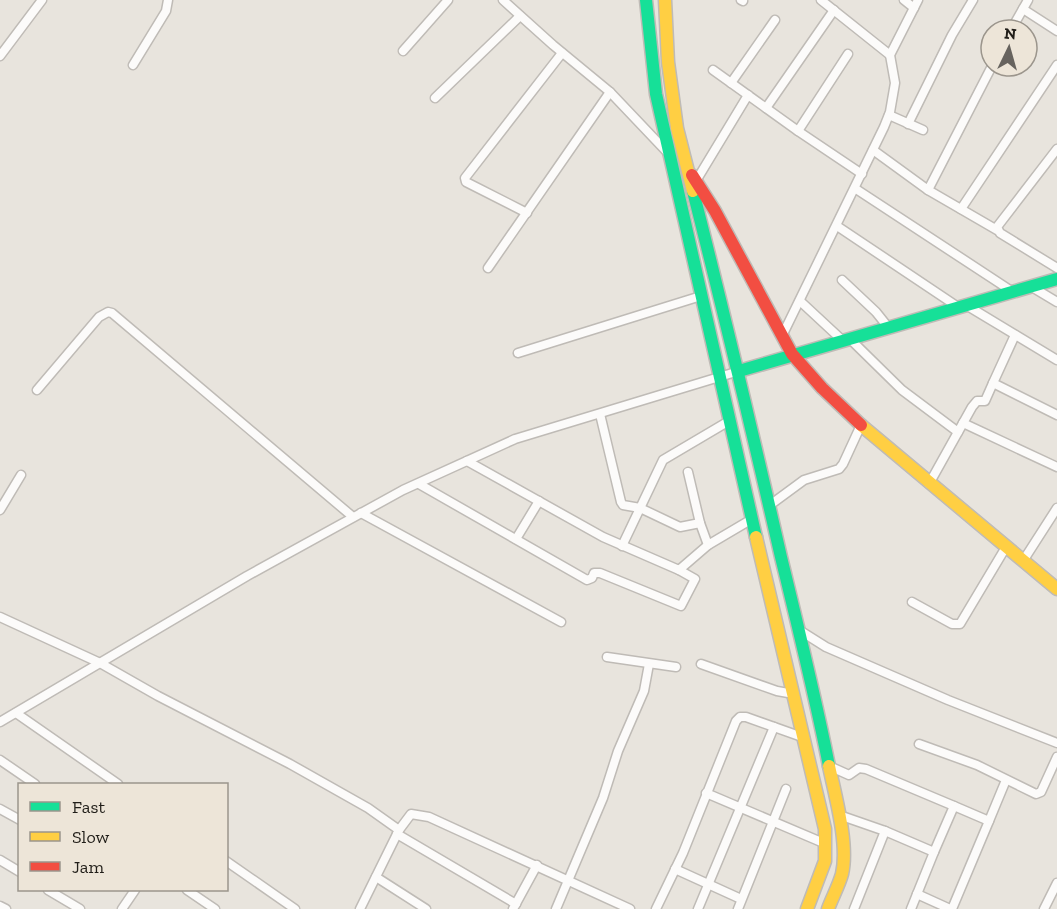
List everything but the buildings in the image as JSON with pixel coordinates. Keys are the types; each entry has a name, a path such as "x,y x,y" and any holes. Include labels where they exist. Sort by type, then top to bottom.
{"street":[{"path":"0,56 42,0"},
{"path":"133,64 166,11 168,0"},
{"path":"403,51 448,0"},
{"path":"503,0 610,92 677,157 715,211 792,354 805,372 929,484 1057,589"},
{"path":"646,0 656,94 677,157 730,374 729,421 752,519 799,630 814,688 839,815 843,851 842,873 828,909"},
{"path":"665,0 669,69 677,128 677,157 702,296 730,374 770,505 772,566 794,694 825,829 825,861 807,909"},
{"path":"821,0 890,55"},
{"path":"782,336 889,115 894,83 890,55 916,4 904,0"},
{"path":"908,124 952,35 973,0"},
{"path":"1018,18 1028,0"},
{"path":"1023,9 1057,31"},
{"path":"766,108 834,10"},
{"path":"435,98 520,16"},
{"path":"731,83 775,20"},
{"path":"527,213 466,182 465,178 562,53"},
{"path":"798,131 848,54"},
{"path":"961,209 1057,65"},
{"path":"713,70 862,174"},
{"path":"928,189 986,78"},
{"path":"488,268 610,92"},
{"path":"696,181 748,95"},
{"path":"889,115 923,130"},
{"path":"997,230 998,225 1057,149"},
{"path":"873,150 928,189 1057,268"},
{"path":"855,189 1013,292"},
{"path":"837,226 962,306 1057,360"},
{"path":"0,722 357,515 515,439 792,354 1057,279"},
{"path":"842,280 876,312 888,327"},
{"path":"1032,286 1057,302"},
{"path":"518,353 702,296"},
{"path":"800,301 902,390 958,432"},
{"path":"38,390 99,317 108,312 112,313 357,515 561,622"},
{"path":"929,484 975,403 985,401 1015,335"},
{"path":"993,383 1057,415"},
{"path":"600,414 623,505 640,508 680,526 700,524"},
{"path":"622,546 663,460 729,421"},
{"path":"963,423 1057,467"},
{"path":"770,505 804,480 839,469 861,424"},
{"path":"418,484 586,580 592,578 594,573 600,573 678,606 683,604 695,579 603,537 467,461"},
{"path":"688,472 700,524 708,545"},
{"path":"0,510 21,475"},
{"path":"516,539 539,501"},
{"path":"1023,561 1057,508"},
{"path":"679,570 708,545 752,519"},
{"path":"912,602 952,624 960,624 1006,547"},
{"path":"0,616 100,663 368,808 398,832 514,906 537,866"},
{"path":"799,630 826,647 948,700 1057,742"},
{"path":"607,657 676,667"},
{"path":"556,909 603,798 622,743 644,691 649,664"},
{"path":"701,664 777,691 794,694"},
{"path":"16,712 117,783"},
{"path":"656,909 675,869 736,721 740,717 746,717 805,738"},
{"path":"698,909 774,728"},
{"path":"919,744 970,762 1036,794 1041,792 1056,762"},
{"path":"0,760 34,783"},
{"path":"829,766 849,775 859,768 866,769 989,821"},
{"path":"917,894 951,909 1006,780"},
{"path":"738,909 786,789"},
{"path":"706,793 826,844"},
{"path":"912,909 954,806"},
{"path":"0,808 18,819"},
{"path":"360,909 398,832 411,814 420,814 629,909"},
{"path":"839,815 934,852"},
{"path":"854,909 885,831"},
{"path":"0,860 18,871"},
{"path":"228,862 295,909"},
{"path":"675,869 741,900"},
{"path":"376,878 426,909"},
{"path":"1044,909 1057,883"},
{"path":"50,891 80,909"},
{"path":"122,909 134,891"},
{"path":"188,891 215,909"},
{"path":"0,906 6,909"}],"traffic: fast":[{"path":"646,0 656,94 756,537"},
{"path":"693,191 829,766"},
{"path":"739,371 1057,279"}],"traffic: slow":[{"path":"665,0 668,62 677,128 693,191"},
{"path":"861,425 1057,589"},
{"path":"756,537 825,829 825,861 807,909"},
{"path":"828,909 841,878 844,862 840,820 829,766"}],"traffic: jam":[{"path":"692,175 715,211 792,354 822,388 861,425"}]}
